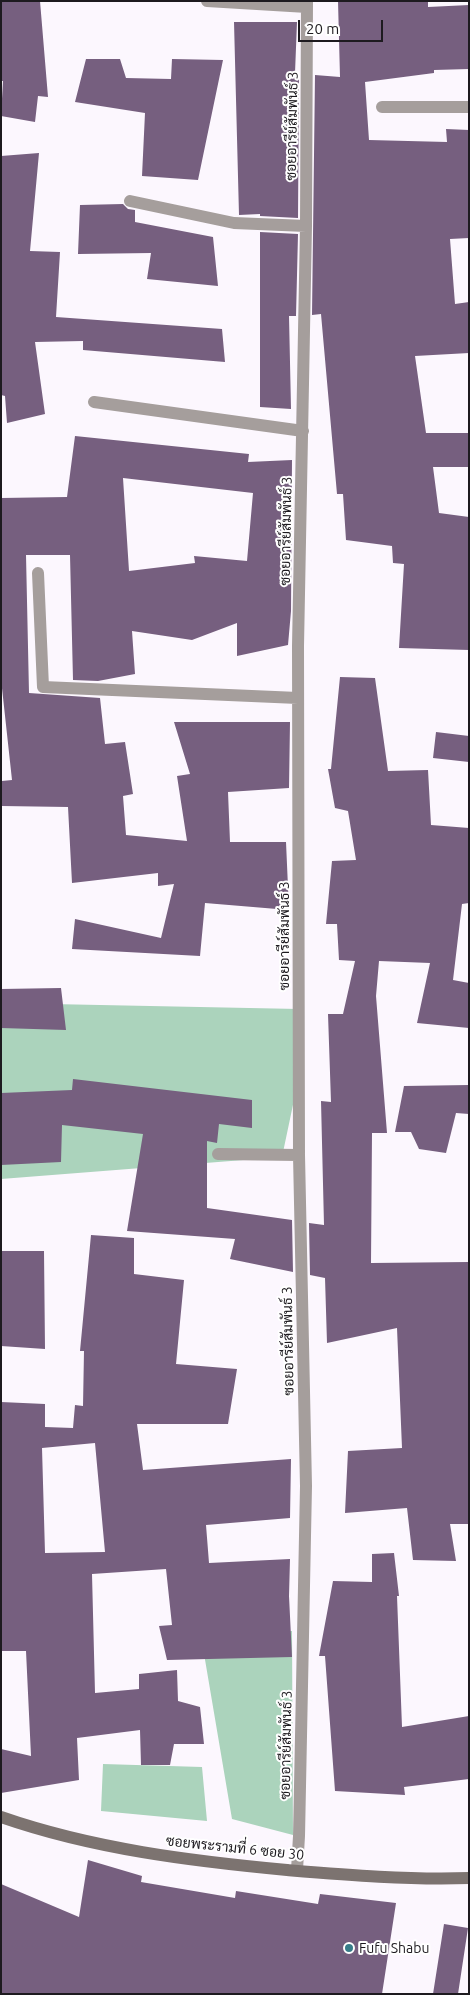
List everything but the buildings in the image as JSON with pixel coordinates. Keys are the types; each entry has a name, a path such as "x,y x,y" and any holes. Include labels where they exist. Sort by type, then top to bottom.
{"street":[{"path":"207,1 307,4"},
{"name":"ซอยอารีย์สัมพันธ์ 3","path":"297,1870 306,1486 299,1155 298,698 306,226 307,4"},
{"path":"382,108 469,106"},
{"path":"130,201 234,223 306,226"},
{"path":"94,402 303,431"},
{"path":"38,573 43,687 298,698"},
{"path":"218,1154 299,1155"},
{"name":"ซอยพระรามที่ 6 ซอย 30","path":"1,1817 28,1826 130,1850 237,1865 413,1878 469,1878"}],"green space":[{"path":"1,1003 299,1009 298,1081 282,1157 1,1179"},
{"path":"292,1631 293,1835 232,1819 201,1636"},
{"path":"103,1764 202,1767 207,1821 101,1811"}],"place":[{"name":"Fufu Shabu","path":"349,1948"}]}
